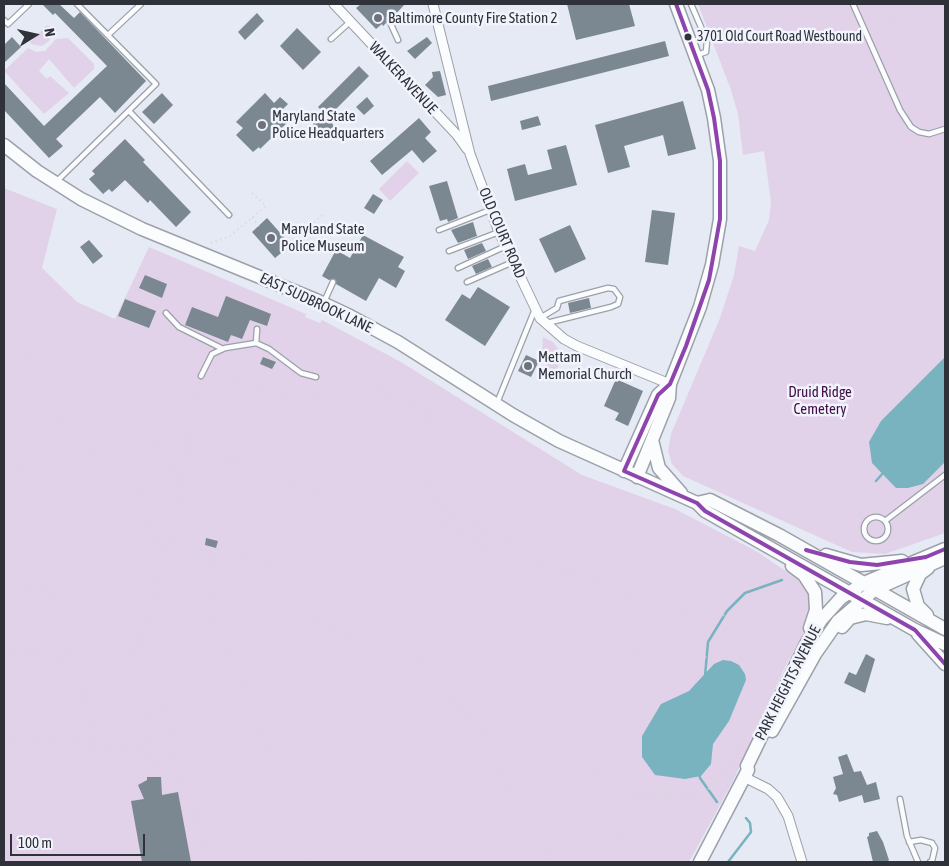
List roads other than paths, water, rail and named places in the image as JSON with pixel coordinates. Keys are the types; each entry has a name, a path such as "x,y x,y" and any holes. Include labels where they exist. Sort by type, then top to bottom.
{"main road":[{"path":"637,477 669,398 670,384 686,346 709,280 720,219 720,161 714,118 696,55 676,4"},
{"name":"EAST SUDBROOK LANE","path":"4,145 54,183 114,217 324,303 398,342 559,441 624,471"},
{"path":"670,384 658,395 624,471 692,500 710,500 804,549 945,629"},
{"path":"652,438 659,468 705,511 915,630 945,644"},
{"path":"774,549 804,575 815,592 816,610 806,644"},
{"path":"804,549 861,565 930,560"},
{"name":"PARK HEIGHTS AVENUE","path":"746,774 753,769 796,686 821,644 856,595 869,586 930,560 945,549"},
{"name":"PARK HEIGHTS AVENUE","path":"930,560 945,558"},
{"path":"930,560 920,574 913,589 918,606 933,623"},
{"name":"PARK HEIGHTS AVENUE","path":"700,862 746,774 747,766 806,644 820,620 841,598 856,595"},
{"path":"821,644 827,643 850,618 866,614 901,622"},
{"path":"915,630 945,664"}],"street":[{"name":"WALKER AVENUE","path":"334,4 457,135 470,154"},
{"name":"OLD COURT ROAD","path":"433,4 470,154 499,232 543,321"},
{"path":"543,321 564,339 577,346 670,384"},
{"path":"746,774 777,797 788,816 802,862"}],"lane":[{"path":"4,20 8,24 29,4"},
{"path":"54,183 156,84 78,4"},
{"path":"108,35 141,4"},
{"path":"690,4 707,42 706,52 696,55"},
{"path":"853,4 900,110 911,127 919,132 929,134 945,129"},
{"path":"390,20 398,40"},
{"path":"331,39 351,21"},
{"path":"129,111 229,216"},
{"path":"439,230 490,210"},
{"path":"448,251 499,232"},
{"path":"458,268 506,246"},
{"path":"467,282 513,262"},
{"path":"324,303 333,282"},
{"path":"608,288 614,289 620,297 618,304 612,307 543,321 557,308 559,301 608,288"},
{"path":"497,404 536,307"},
{"path":"166,313 179,327 223,349"},
{"path":"256,343 257,329"},
{"path":"201,376 212,354 223,349 256,343 269,349 301,373 316,377"},
{"path":"885,521 945,475"},
{"path":"876,517 885,521 888,531 882,540 872,540 868,537 864,527 866,522 876,517"},
{"path":"900,799 909,842 918,862"},
{"path":"909,842 921,840 932,843 935,848 932,861 930,862"}],"water":[{"path":"945,357 945,462 923,484 908,488 896,488 872,463 869,442 881,421"},
{"path":"723,660 739,665 745,674 746,680 729,721 713,744 711,764 701,776 685,779 655,775 642,757 642,736 661,704 689,691 714,664"}],"waterway":[{"path":"876,481 883,473"},
{"path":"705,676 708,642 727,611 745,593 782,580"},
{"path":"699,773 700,778 717,802"},
{"path":"728,862 751,832 750,823 746,818"}],"place":[{"name":"Baltimore County Fire Station 2","path":"378,18"},
{"name":"3701 Old Court Road Westbound","path":"688,37"},
{"name":"Maryland State Police Headquarters","path":"262,125"},
{"name":"Maryland State Police Museum","path":"271,238"},
{"name":"Mettam Memorial Church","path":"528,366"}],"park label":[{"name":"Druid Ridge Cemetery","path":"820,400"}]}
